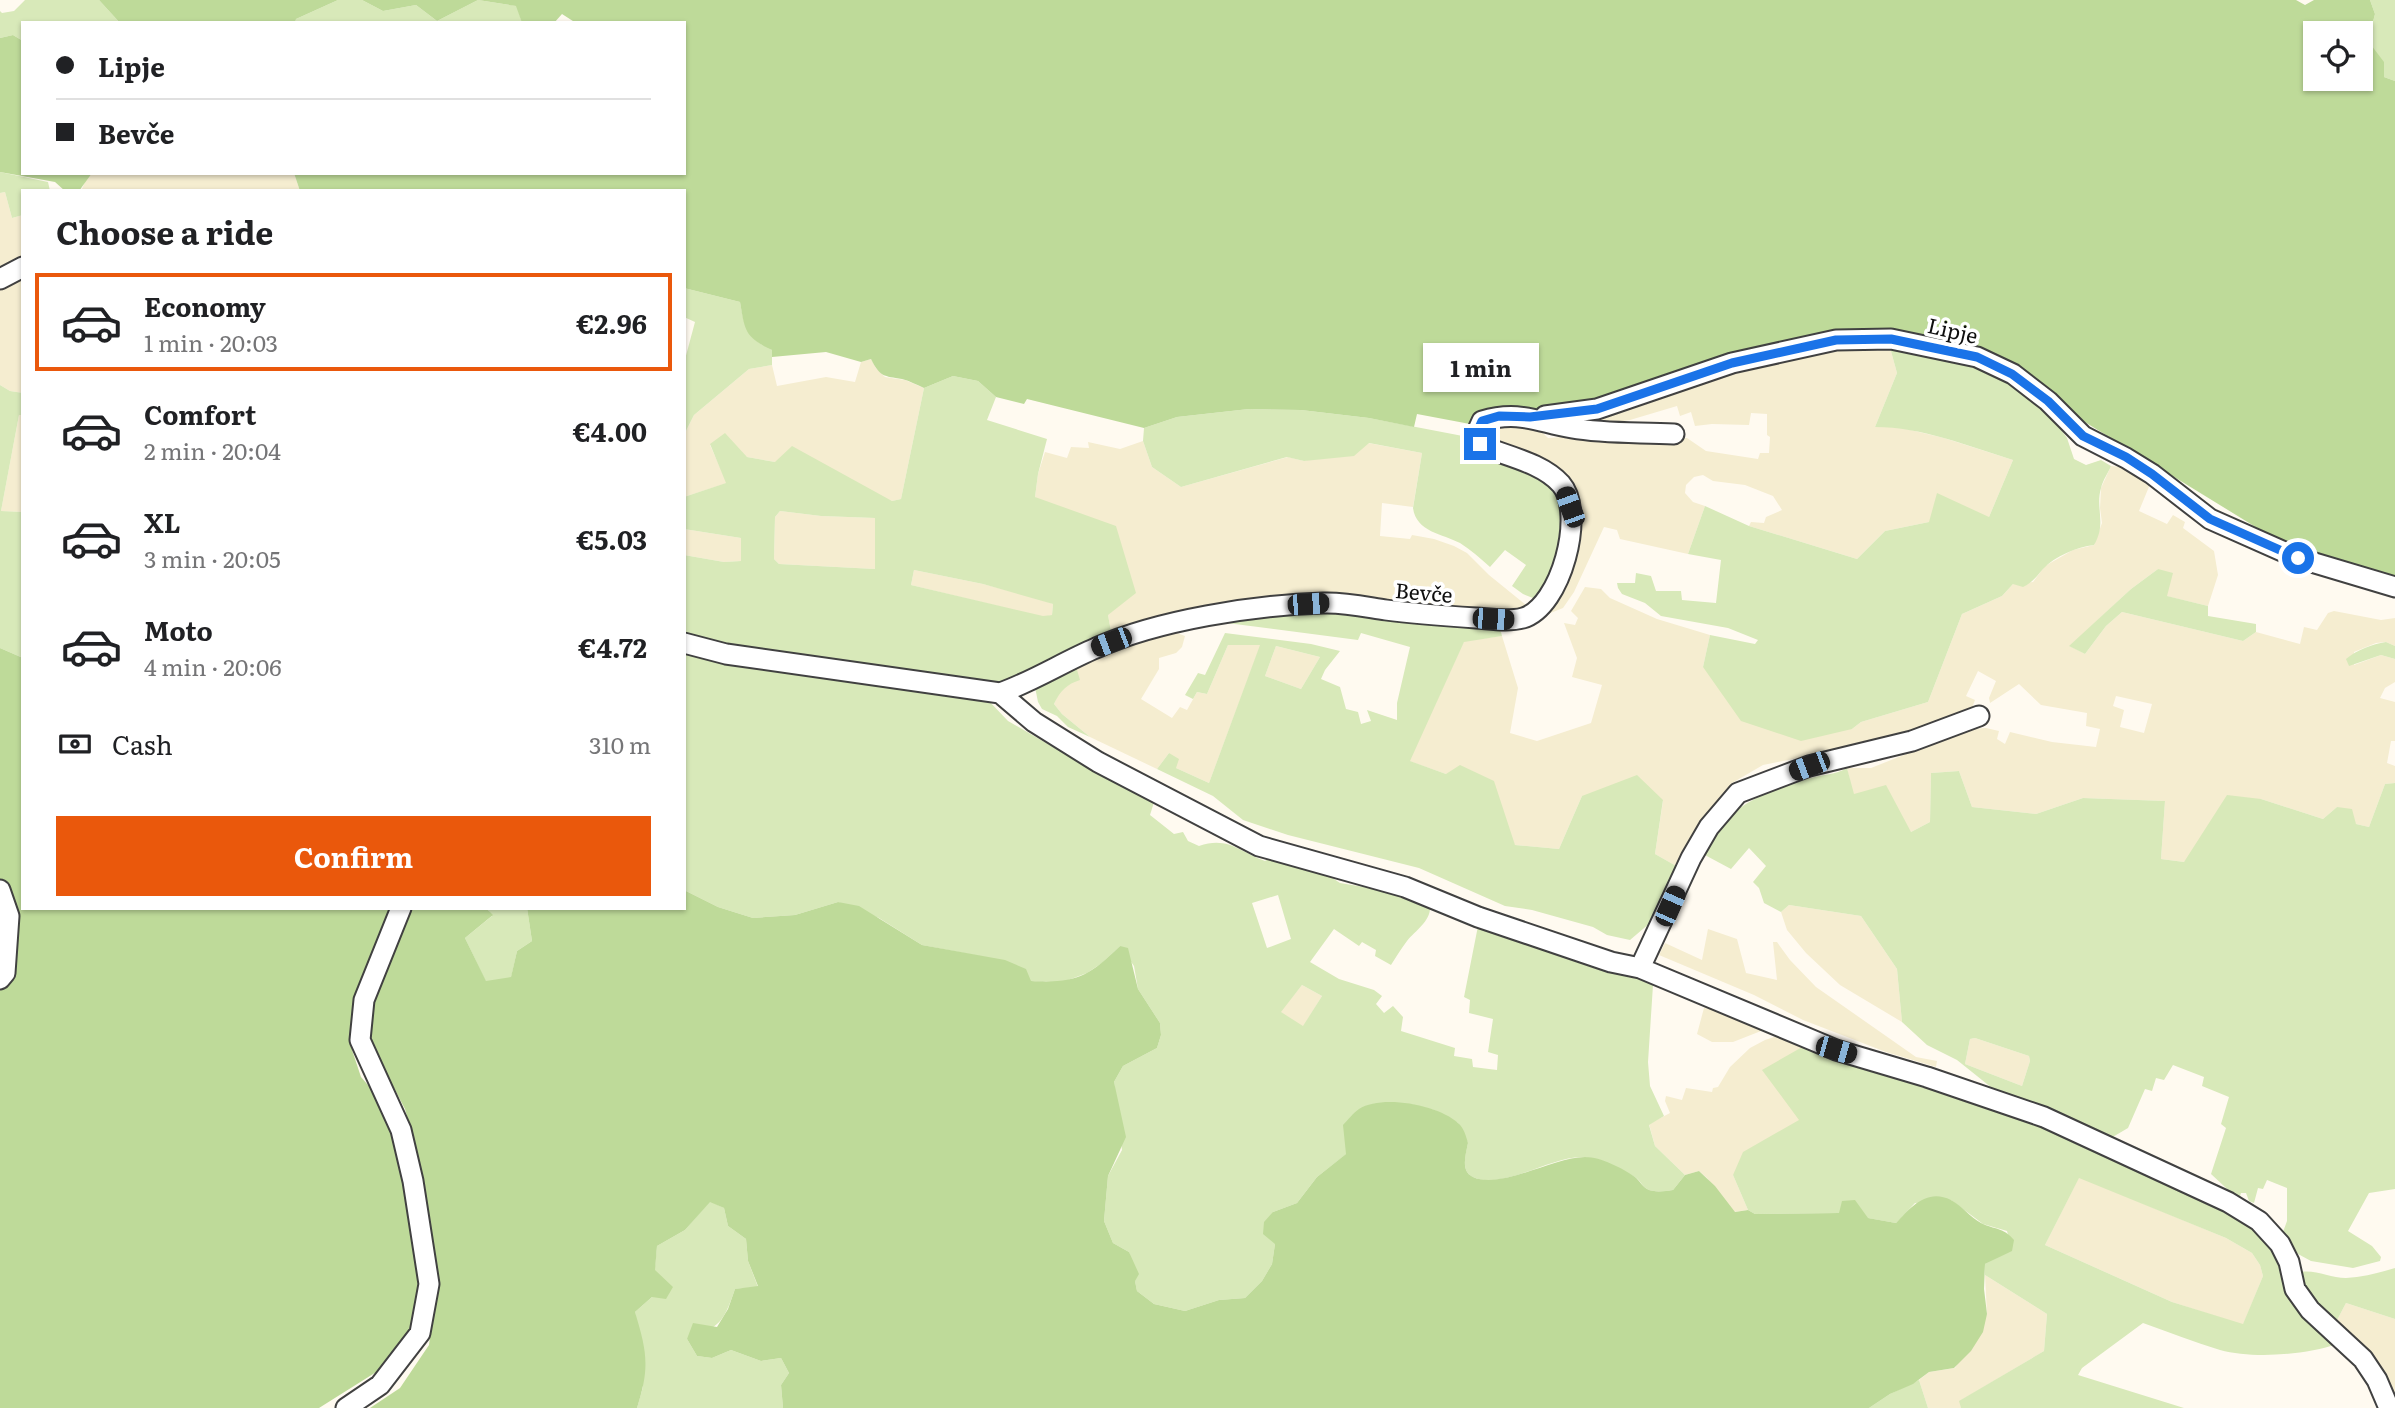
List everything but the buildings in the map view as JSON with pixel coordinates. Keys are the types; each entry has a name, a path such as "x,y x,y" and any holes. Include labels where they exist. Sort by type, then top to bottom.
{"street":[{"path":"0,279 21,268"},
{"name":"Lipje","path":"1530,417 1597,409 1732,363 1836,340 1891,339 1977,357 2012,374 2048,401 2083,436 2126,457 2210,519 2298,558 2395,587"},
{"name":"Bevče","path":"1000,693 1128,635 1195,619 1270,606 1327,602 1417,614 1510,620 1526,618 1556,587 1571,530 1570,507 1562,485 1549,474 1480,444 1477,432 1482,421 1499,416 1530,417 1572,428 1674,434"},
{"path":"686,644 726,654 1000,693 1034,722 1098,762 1259,846 1405,887 1434,901 1490,921 1611,962 1640,968 1836,1050 1927,1077 2044,1117 2228,1202 2259,1221 2280,1244 2289,1262 2295,1289 2310,1310 2363,1359 2377,1380 2389,1408"},
{"path":"1640,968 1703,837 1738,793 1809,766 1912,741 1979,716"},
{"path":"0,890 9,916 5,973 0,979"},
{"path":"345,1408 380,1385 420,1334 429,1284 413,1181 401,1130 359,1041 363,1000 400,910"}],"shaded area":[{"path":"295,175 299,189 82,189 87,177"},
{"path":"5,192 12,218 21,216 21,262 0,274 0,193"},
{"path":"21,269 21,393 10,391 0,385 0,281"},
{"path":"1859,344 1889,344 1897,373 1875,427 1898,427 1944,438 2013,460 1989,517 1929,522 1885,531 1857,559 1749,526 1751,522 1764,523 1766,517 1782,510 1773,496 1745,485 1713,481 1703,475 1694,477 1686,485 1685,493 1693,502 1705,506 1688,554 1620,539 1617,530 1604,527 1574,592 1563,608 1548,614 1546,610 1578,521 1580,502 1577,490 1567,478 1505,447 1499,438 1498,430 1501,426 1516,423 1538,428 1548,438 1562,437 1570,433 1647,439 1687,438 1706,451 1758,459 1760,453 1769,453 1767,414 1751,413 1749,425 1695,426 1691,412 1680,416 1677,406 1630,420 1593,426 1569,425 1708,376"},
{"path":"871,359 885,377 905,380 924,388 901,499 892,501 775,462 747,457 710,445 727,483 686,496 686,431 694,415 749,369 772,365 777,386 826,377 855,382 861,362"},
{"path":"19,415 21,415 21,512 1,511"},
{"path":"1143,441 1152,467 1181,487 1288,457 1304,461 1368,443 1422,453 1413,507 1382,503 1380,536 1410,539 1412,535 1454,546 1467,553 1526,605 1527,611 1507,615 1332,599 1112,637 1108,615 1035,497 1038,474 1045,452 1067,458 1071,447 1089,448 1088,442 1120,449"},
{"path":"2126,462 2153,477 2139,511 2167,524 2173,515 2185,522 2183,528 2214,551 2218,575 2208,606 2166,596 2158,569 2131,589 2070,646 2085,654 2106,626 2122,612 2243,641 2256,632 2300,644 2304,627 2317,630 2328,613 2334,611 2381,620 2395,618 2395,646 2386,642 2376,643 2354,652 2354,665 2381,655 2395,659 2395,682 2385,688 2380,698 2395,702 2395,741 2391,741 2387,763 2395,766 2395,783 2385,784 2369,827 2356,824 2337,807 2323,819 2261,799 2184,862 2161,859 2165,801 2083,798 2036,814 1972,807 1959,771 1931,773 1930,822 1911,832 1853,795 1847,768 1871,768 1969,729 1986,728 1999,731 1997,739 2005,744 2010,732 2052,742 2096,747 2100,729 2086,726 2087,713 2041,705 2019,684 1990,703 1989,698 1996,681 1978,671 1966,696 1975,700 1969,716 1878,742 1763,765 1732,783 1695,832 1678,867 1655,854 1663,801 1582,796 1559,849 1515,845 1446,774 1409,761 1464,641 1502,636 1518,688 1510,733 1537,741 1591,723 1602,685 1572,677 1577,658 1564,623 1575,625 1578,618 1571,611 1585,587 1601,589 1610,598 1657,619 1710,635 1703,667 1852,729 1861,722 1928,702 1962,614 2002,596 2013,584 2033,582 2045,566 2073,550 2094,545 2102,523 2101,488 2111,466 2121,467","holes":["2116,696 2152,704 2144,733 2120,727 2124,710 2113,706"]},
{"path":"780,511 875,518 875,569 779,564 774,559 775,517"},
{"path":"686,529 741,538 741,561 724,562 686,555"},
{"path":"914,570 1040,599 1053,604 1052,615 1043,617 911,585"},
{"path":"1177,633 1185,636 1182,647 1176,653 1159,658 1159,669 1141,699 1172,718 1180,707 1187,710 1197,692 1207,694 1228,645 1261,644 1209,783 1176,768 1169,753 1157,769 1090,737 1054,704 1059,693 1070,683 1075,663 1126,643"},
{"path":"1276,646 1320,657 1301,689 1265,676"},
{"path":"1789,905 1861,916 1897,969 1902,1022 1840,985 1806,953 1787,930 1781,912"},
{"path":"1708,929 1737,939 1746,973 1777,980 1773,942 1777,942 1816,987 1916,1057 1937,1061 1936,1067 1886,1052 1803,1020 1754,995 1659,955 1665,943 1702,960"},
{"path":"1302,985 1322,996 1303,1027 1280,1012"},
{"path":"1704,1008 1732,1013 1761,1026 1761,1031 1733,1042 1712,1042 1697,1034"},
{"path":"1780,1035 1804,1046 1800,1120 1733,1175 1748,1210 1734,1212 1699,1171 1685,1175 1655,1146 1649,1124 1670,1113 1665,1101 1666,1096 1682,1100 1686,1088 1712,1092 1730,1067 1750,1048"},
{"path":"1975,1038 2029,1056 2030,1061 2022,1086 1965,1064 1970,1039"},
{"path":"2079,1177 2226,1238 2252,1253 2263,1276 2243,1325 2172,1302 2045,1245"},
{"path":"1985,1275 2047,1314 2044,1351 1960,1401 1961,1408 1928,1408 1919,1380 1929,1372 1955,1368 1987,1314"},
{"path":"2346,1303 2395,1319 2395,1405 2376,1360 2363,1344 2335,1324"}],"green space":[{"path":"25,0 99,0 118,21 21,21 21,40 13,35 0,38 0,11 14,11"},
{"path":"99,0 338,0 296,21 118,21"},
{"path":"338,0 362,0 383,11 416,5 437,21 296,21"},
{"path":"362,0 478,0 437,21 416,5 383,11"},
{"path":"478,0 517,6 521,21 437,21"},
{"path":"478,0 2296,0 2305,5 2314,0 2370,0 2375,14 2373,22 2303,21 2303,91 2373,91 2373,48 2384,62 2384,77 2395,81 2395,577 2267,534 2088,424 1978,349 1916,334 1893,330 1547,412 1521,407 1497,409 1470,424 1417,414 1414,427 1369,418 1301,410 1249,409 1177,417 1144,428 1027,399 1024,404 996,397 978,381 953,376 924,388 883,375 871,359 861,362 826,352 772,357 772,350 747,332 740,302 686,288 686,189 299,189 295,175 686,175 686,21 573,21 562,14 556,21 521,21 516,6"},
{"path":"2370,0 2395,0 2395,81 2384,77 2373,52 2375,14"},
{"path":"13,35 21,40 21,175 91,175 80,189 63,189 55,182 0,172 0,38"},
{"path":"0,172 48,182 50,189 21,189 21,216 12,218 5,192 0,193"},
{"path":"686,288 740,302 748,332 772,350 772,365 749,369 694,415 686,431 686,356 695,322 686,318"},
{"path":"1889,344 1934,351 2008,378 2047,411 2067,438 2074,459 2086,465 2101,460 2111,466 2100,496 2100,530 2094,545 2060,556 2023,587 2013,584 2002,596 1962,614 1928,702 1861,722 1852,729 1801,741 1741,721 1703,667 1710,635 1755,644 1758,640 1728,628 1661,616 1645,603 1622,594 1617,583 1635,583 1636,573 1651,576 1656,591 1681,591 1682,600 1716,603 1721,560 1688,554 1705,506 1749,526 1857,559 1885,531 1929,522 1937,493 1989,517 2013,460 1927,434 1875,427 1897,373"},
{"path":"953,376 978,381 996,397 987,420 1047,439 1035,497 1116,526 1136,593 1108,615 1112,637 1033,675 987,686 686,638 686,555 724,562 741,561 741,538 686,529 686,496 726,483 710,444 725,433 747,457 775,462 792,446 892,501 901,499 924,388","holes":["780,511 875,518 875,569 779,564 774,559 775,517","914,570 983,584 1053,604 1052,615 1043,616 911,585"]},
{"path":"0,385 10,391 21,393 21,415 1,511 21,512 21,657 0,648"},
{"path":"1249,409 1301,410 1369,418 1468,437 1472,443 1549,480 1567,509 1559,561 1538,600 1512,586 1526,565 1505,550 1490,567 1460,543 1431,531 1419,522 1413,508 1422,453 1369,443 1354,456 1304,461 1287,457 1181,487 1152,467 1143,441 1144,428 1177,417"},
{"path":"2158,569 2173,573 2167,596 2208,606 2208,616 2256,624 2256,632 2243,641 2122,612 2106,626 2085,654 2069,646 2131,589"},
{"path":"1312,610 1494,627 1501,632 1502,636 1464,642 1410,761 1446,774 1460,765 1494,781 1515,845 1559,849 1582,796 1637,775 1663,800 1655,854 1678,867 1650,923 1630,940 1532,910 1505,906 1419,868 1288,835 1243,820 1213,796 1157,769 1169,753 1179,759 1176,768 1209,783 1260,645 1228,645 1207,694 1197,692 1193,699 1185,695 1198,673 1205,675 1225,633 1311,644 1340,651 1321,679 1340,687 1346,709 1358,712 1361,724 1371,721 1367,710 1397,720 1397,703 1410,647 1361,633 1358,640 1227,623 1246,616","holes":["1276,646 1320,657 1301,689 1265,676"]},
{"path":"2386,642 2395,646 2395,659 2381,655 2349,666 2346,659 2350,656 2375,644"},
{"path":"0,648 21,657 21,910 390,910 365,979 350,1034 361,1077 387,1107 399,1139 418,1279 418,1302 411,1338 381,1369 319,1408 0,1408"},
{"path":"686,649 988,700 1008,721 1098,773 1155,799 1150,815 1174,834 1183,832 1188,841 1199,846 1218,843 1234,846 1265,861 1270,858 1331,877 1340,883 1388,891 1430,904 1429,915 1423,925 1407,941 1391,965 1375,956 1376,950 1362,942 1359,946 1334,929 1310,962 1339,979 1374,990 1382,996 1376,1004 1384,1013 1393,1006 1403,1017 1401,1031 1455,1048 1454,1056 1472,1059 1473,1067 1497,1070 1498,1055 1488,1052 1493,1019 1469,1013 1470,1000 1464,997 1478,926 1653,985 1648,1062 1650,1086 1664,1116 1649,1125 1655,1146 1685,1175 1673,1190 1653,1191 1645,1188 1631,1175 1584,1157 1557,1161 1498,1180 1473,1177 1466,1171 1468,1143 1458,1123 1434,1110 1410,1104 1317,1177 1297,1203 1273,1212 1275,1244 1272,1264 1262,1281 1245,1298 1219,1300 1185,1311 1154,1304 1137,1291 1129,1252 1113,1243 1104,1221 1108,1176 1122,1150 1114,1082 1123,1066 1157,1048 1161,1035 1160,1023 1138,989 1134,966 1120,946 1087,973 1063,982 1030,981 1005,961 922,945 879,918 838,902 795,915 753,918 718,907 686,891","holes":["1278,895 1291,939 1267,948 1252,903","1302,985 1322,996 1303,1026 1281,1012"]},
{"path":"1075,663 1080,680 1064,689 1054,704 1090,737 1068,727 1057,716 1042,709 1038,702 1035,687"},
{"path":"1847,768 1854,794 1886,785 1911,832 1930,822 1931,773 1959,771 1972,807 2036,814 2083,798 2165,801 2161,859 2184,862 2227,795 2261,799 2323,819 2337,807 2352,809 2356,824 2369,827 2385,784 2395,783 2395,1189 2369,1193 2348,1231 2372,1246 2381,1257 2380,1261 2353,1268 2311,1261 2298,1254 2283,1232 2287,1221 2287,1188 2267,1180 2263,1189 2258,1188 2254,1203 2249,1201 2246,1193 2241,1193 2239,1200 2211,1174 2226,1128 2221,1124 2229,1097 2202,1086 2204,1077 2173,1065 2164,1080 2156,1078 2152,1091 2145,1089 2128,1128 2111,1138 2058,1113 1992,1088 1957,1060 1927,1045 1902,1022 1897,969 1861,916 1789,905 1781,912 1764,903 1759,888 1753,882 1766,866 1749,848 1731,869 1703,854 1720,826 1750,802 1786,786","holes":["1975,1038 2029,1056 2030,1061 2022,1086 1965,1064 1970,1039"]},
{"path":"686,891 718,907 753,918 795,915 838,902 859,906 922,945 1005,960 1026,969 1031,981 1059,981 1080,976 1089,972 1120,946 1128,948 1138,989 1160,1023 1161,1035 1157,1048 1123,1066 1114,1082 1126,1137 1108,1176 1104,1221 1113,1243 1129,1252 1139,1274 1135,1281 1137,1291 1154,1304 1185,1311 1219,1300 1245,1298 1262,1281 1272,1264 1275,1244 1263,1234 1264,1222 1273,1212 1297,1203 1317,1177 1346,1154 1343,1125 1359,1109 1382,1102 1424,1107 1438,1111 1458,1123 1468,1143 1466,1171 1473,1177 1485,1180 1512,1176 1572,1158 1591,1157 1624,1170 1645,1188 1653,1191 1673,1190 1685,1175 1699,1171 1715,1186 1735,1212 1748,1210 1755,1214 1839,1213 1842,1201 1855,1200 1868,1218 1896,1223 1920,1201 1934,1196 1942,1197 1955,1202 1981,1223 2006,1233 2014,1240 2012,1251 1985,1264 1987,1314 1983,1332 1971,1351 1954,1368 1929,1372 1869,1408 783,1408 781,1385 789,1373 781,1358 761,1361 731,1350 712,1358 697,1356 687,1339 693,1323 717,1327 728,1309 735,1289 758,1286 748,1261 746,1239 728,1226 724,1208 710,1202 685,1230 657,1246 655,1270 673,1287 666,1299 652,1297 635,1312 645,1360 644,1381 637,1408 370,1408 400,1388 429,1345 436,1289 425,1195 416,1149 405,1109 393,1086 377,1067 365,1030 375,997 406,910 488,910 493,915 465,938 486,981 511,977 517,951 532,941 527,910 686,910"},
{"path":"488,910 527,910 532,941 517,951 511,978 486,982 465,938 492,916"},
{"path":"1804,1046 1962,1089 2233,1214 2254,1230 2273,1253 2292,1294 2337,1344 2295,1353 2233,1353 2143,1323 2082,1368 2078,1375 2184,1408 1961,1408 1959,1401 2044,1351 2047,1314 1985,1275 1985,1264 2012,1250 2007,1231 1983,1224 1951,1200 1915,1203 1896,1223 1839,1213 1755,1214 1748,1210 1733,1175 1743,1152 1799,1120 1762,1070","holes":["2079,1178 2226,1238 2252,1253 2263,1276 2243,1324 2172,1302 2045,1245"]},
{"path":"710,1201 724,1208 728,1226 746,1239 748,1261 758,1287 735,1289 719,1322 687,1339 697,1356 712,1358 731,1350 761,1361 781,1358 789,1373 781,1385 783,1408 637,1408 643,1387 635,1312 652,1297 657,1246 685,1230"},
{"path":"2395,1268 2395,1319 2346,1303 2335,1324 2312,1301 2297,1273 2309,1272 2346,1278"},
{"path":"1919,1380 1928,1408 1869,1408 1890,1394"}],"route":[{"path":"1480,444 1477,432 1482,421 1499,416 1530,417 1597,409 1696,373 1732,363 1836,340 1891,339 1977,357 2012,374 2048,401 2083,436 2126,457 2183,496 2210,519 2298,558"}]}
